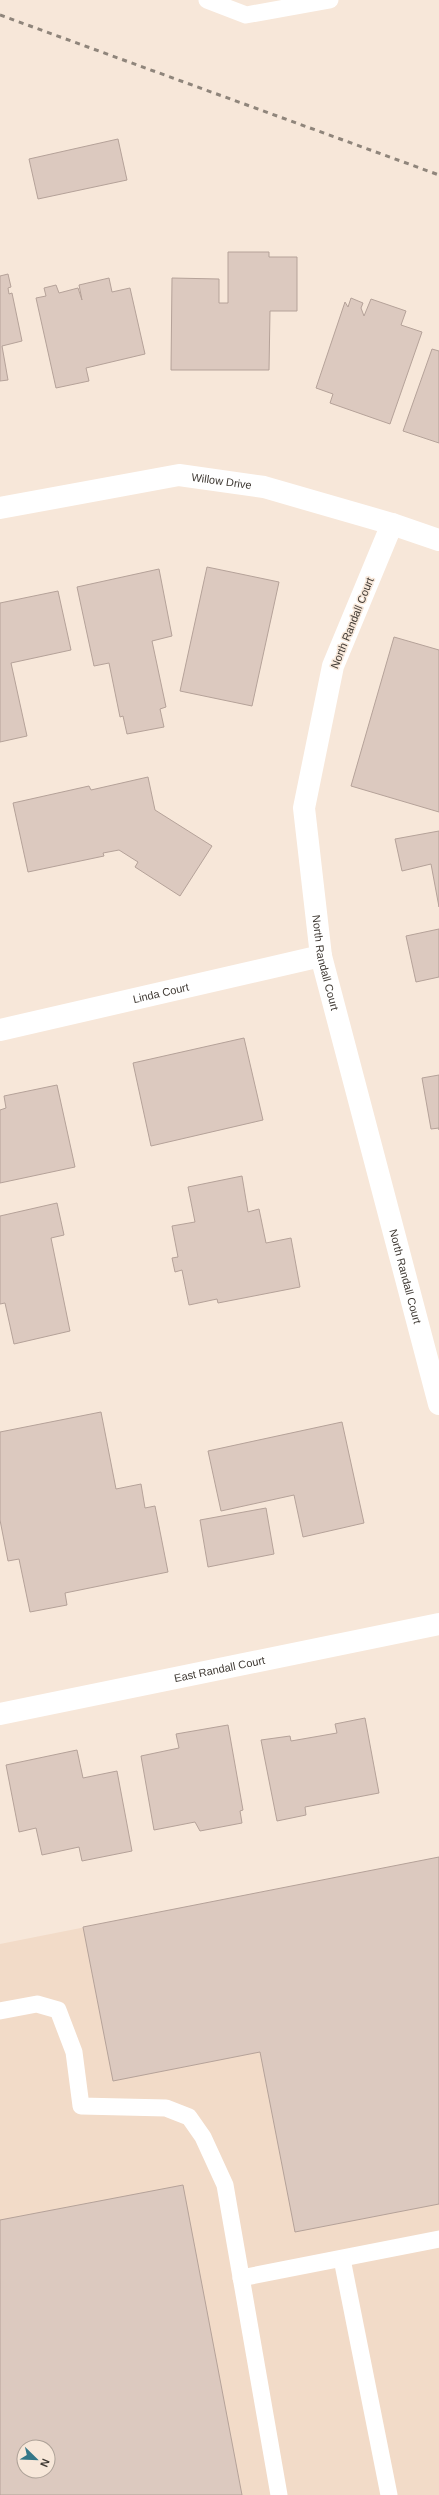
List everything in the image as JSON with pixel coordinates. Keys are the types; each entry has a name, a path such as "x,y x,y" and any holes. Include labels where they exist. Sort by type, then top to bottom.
{"street":[{"name":"Willow Drive","path":"0,508 179,475 264,488 392,524 439,540"},
{"name":"North Randall Court","path":"392,524 333,666 304,808 321,956 439,1404"},
{"name":"Linda Court","path":"0,1030 321,956"},
{"name":"East Randall Court","path":"0,1714 439,1624"}],"lane":[{"path":"207,0 246,15 330,0"},
{"path":"0,2011 37,2004 58,2010 74,2052 81,2106 166,2108 189,2117 202,2137 225,2185 278,2495"},
{"path":"241,2278 439,2239"},
{"path":"342,2259 389,2495"}],"shaded area":[{"path":"439,1857 439,2495 0,2495 0,1944"}],"building":[{"path":"118,139 127,180 38,199 29,159"},
{"path":"228,252 269,252 269,257 297,257 297,311 270,311 269,370 171,370 172,278 219,279 219,303 228,303"},
{"path":"8,274 11,287 8,288 9,294 12,293 22,341 2,346 8,380 0,381 0,276"},
{"path":"109,278 112,292 130,288 145,354 86,368 89,381 56,388 36,298 46,296 44,288 56,285 59,293 78,288 82,300 79,285"},
{"path":"351,298 363,303 361,308 364,316 371,299 406,311 401,325 422,332 390,424 330,403 333,394 316,388 345,302 348,307"},
{"path":"432,349 439,351 439,443 403,431"},
{"path":"207,567 279,582 252,706 180,691"},
{"path":"159,569 172,636 152,641 166,707 160,709 164,727 127,734 123,716 120,717 109,663 94,666 77,587"},
{"path":"58,591 71,650 11,663 27,736 0,742 0,603"},
{"path":"394,637 439,650 439,812 351,786"},
{"path":"148,777 155,810 212,846 180,896 135,867 138,862 119,850 103,853 104,856 28,872 13,803 89,786 91,790"},
{"path":"439,831 439,907 431,864 402,871 395,839"},
{"path":"439,929 439,977 416,982 406,936"},
{"path":"244,1038 263,1120 151,1146 133,1063"},
{"path":"439,1075 439,1128 431,1129 422,1078"},
{"path":"57,1085 75,1167 0,1183 0,1110 6,1108 4,1096"},
{"path":"242,1176 248,1212 259,1209 266,1243 291,1238 300,1287 218,1303 217,1299 189,1305 182,1270 175,1272 172,1258 178,1257 172,1226 195,1222 188,1187"},
{"path":"57,1203 64,1235 51,1238 70,1331 14,1344 5,1303 0,1304 0,1216"},
{"path":"101,1412 116,1489 141,1484 145,1508 155,1506 168,1572 65,1593 67,1605 30,1612 19,1559 8,1561 0,1520 0,1432"},
{"path":"342,1422 364,1523 303,1537 294,1495 221,1511 208,1451"},
{"path":"266,1508 274,1554 208,1567 200,1520"},
{"path":"365,1718 379,1793 305,1807 306,1815 277,1821 261,1740 290,1736 291,1741 337,1733 335,1724"},
{"path":"228,1725 243,1810 240,1811 242,1823 200,1831 195,1822 154,1830 141,1756 179,1748 176,1734"},
{"path":"77,1750 83,1778 117,1771 132,1851 82,1861 79,1847 42,1855 36,1828 19,1832 6,1765"},
{"path":"439,1857 439,2204 295,2232 260,2052 113,2081 83,1927"},
{"path":"183,2185 242,2495 0,2495 0,2220"}],"railway":[{"path":"0,15 439,175"}]}
